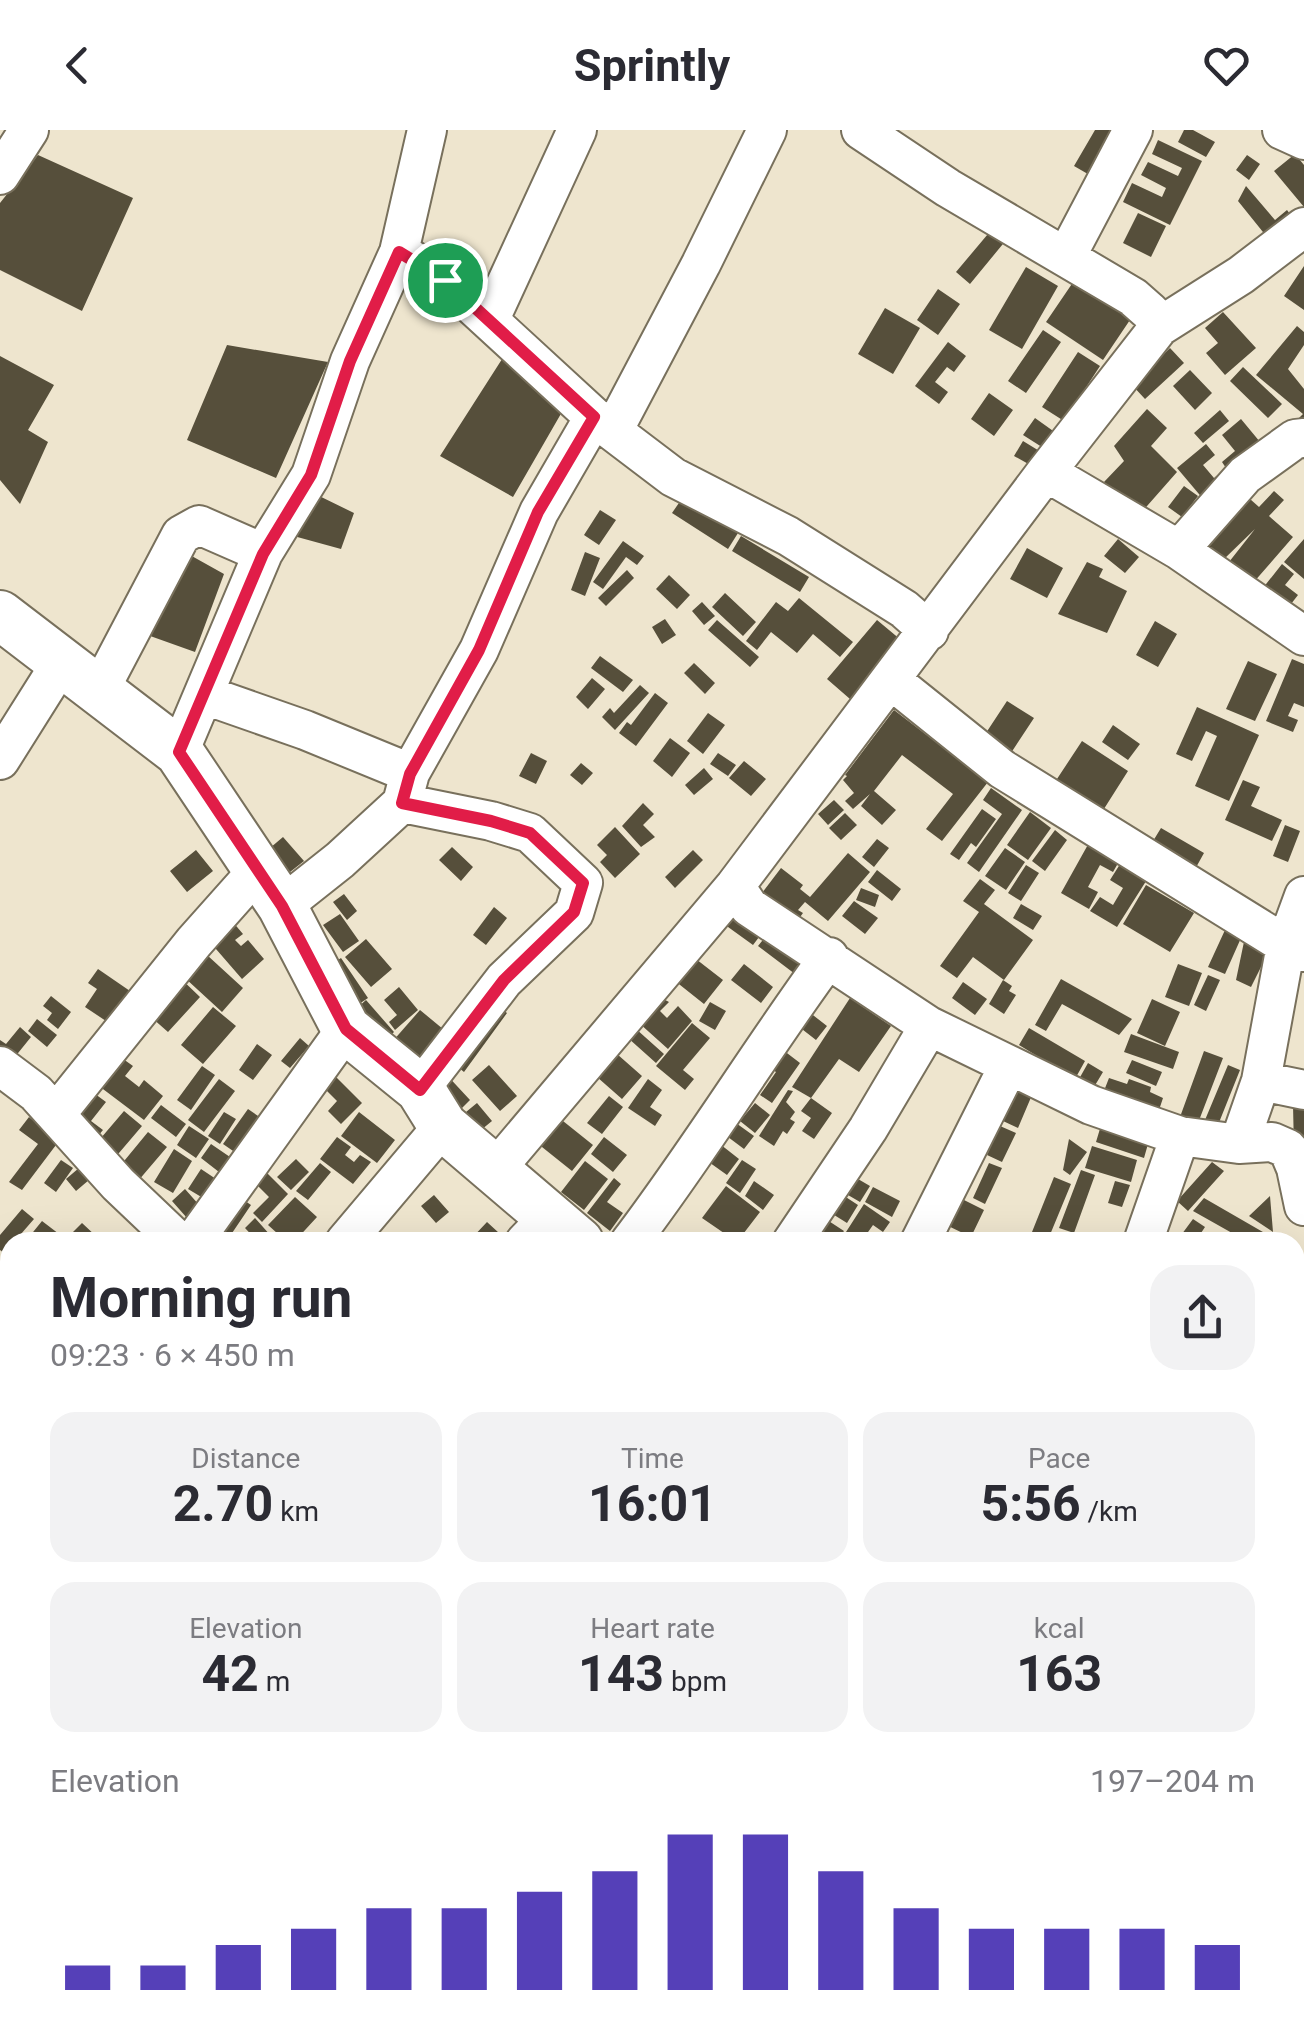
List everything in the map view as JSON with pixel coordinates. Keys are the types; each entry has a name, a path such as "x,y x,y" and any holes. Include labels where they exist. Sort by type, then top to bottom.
{"street":[{"path":"0,174 29,130"},
{"path":"179,752 263,554 311,475 350,361 399,252 427,130"},
{"path":"490,318 577,130"},
{"path":"56,1114 182,956 270,888 340,860 406,788 479,650 538,512 604,424 702,264 767,130"},
{"path":"861,130 948,188 1133,297 1159,327"},
{"path":"1066,257 1133,130"},
{"path":"1282,130 1304,140"},
{"path":"495,1170 736,886 1159,327 1226,286 1304,227"},
{"path":"399,252 445,280 604,424 674,477 788,536 904,608 929,631"},
{"path":"1179,550 1245,474 1296,439 1304,438"},
{"path":"1046,472 1179,550 1304,636"},
{"path":"99,692 181,534 190,526 199,524 263,554"},
{"path":"0,615 179,752 270,888 346,1029 495,1170 549,1232"},
{"path":"0,760 61,663"},
{"path":"890,680 1002,770 1295,949"},
{"path":"205,694 305,730 406,788 530,833 583,883 574,912 504,980 432,1108 351,1232"},
{"path":"736,886 749,907 929,1026 1091,1106 1180,1136 1239,1144 1272,1142 1288,1149 1304,1206"},
{"path":"1239,1144 1261,1081 1295,949 1304,896"},
{"path":"637,1232 765,1045 830,958"},
{"path":"799,1232 868,1129 929,1026"},
{"path":"200,1232 346,1029"},
{"path":"925,1232 1009,1065"},
{"path":"0,1066 56,1114 118,1184 168,1232"},
{"path":"1261,1081 1304,1090"},
{"path":"1146,1232 1180,1136"}],"building":[{"path":"1095,130 1128,130 1100,181 1074,166"},
{"path":"1184,130 1193,130 1215,142 1206,157 1178,142"},
{"path":"1158,140 1202,161 1170,225 1123,202 1132,183 1162,197 1166,188 1141,175 1148,162 1178,176 1182,168 1152,154"},
{"path":"1295,154 1304,165 1304,207 1274,171"},
{"path":"38,155 133,198 82,311 0,270 0,203"},
{"path":"1247,155 1260,164 1249,180 1236,170"},
{"path":"1246,186 1275,220 1287,210 1296,222 1271,242 1238,201"},
{"path":"1138,213 1166,226 1151,257 1123,243"},
{"path":"993,228 1007,239 970,284 956,272"},
{"path":"1304,266 1304,310 1284,296"},
{"path":"1026,267 1058,286 1022,349 989,330"},
{"path":"1080,272 1136,311 1103,360 1046,322"},
{"path":"938,289 960,304 938,335 917,320"},
{"path":"885,308 920,328 893,374 858,354"},
{"path":"1223,312 1256,348 1225,375 1206,353 1218,343 1205,328"},
{"path":"1297,326 1304,332 1304,345 1288,369 1304,389 1304,422 1299,418 1303,414 1256,375"},
{"path":"1043,330 1061,342 1026,393 1008,381"},
{"path":"948,342 966,356 954,372 947,367 935,382 948,392 939,404 915,386"},
{"path":"227,345 328,362 276,478 187,440"},
{"path":"1170,348 1184,363 1145,399 1132,385"},
{"path":"1078,352 1100,366 1064,421 1042,407"},
{"path":"0,356 54,385 28,430 48,442 20,504 0,480"},
{"path":"504,356 566,405 513,497 440,456"},
{"path":"1243,367 1282,404 1268,418 1230,381"},
{"path":"1190,370 1212,393 1195,410 1173,386"},
{"path":"989,393 1013,410 994,436 971,419"},
{"path":"1147,409 1167,428 1151,446 1177,472 1140,514 1104,482 1124,461 1114,446"},
{"path":"1220,410 1229,421 1203,443 1194,433"},
{"path":"1035,418 1056,433 1045,449 1023,435"},
{"path":"1241,419 1265,448 1204,500 1177,468 1206,444 1215,455 1203,465 1214,478 1226,468 1222,462 1235,451 1222,435"},
{"path":"1023,441 1041,452 1032,466 1014,456"},
{"path":"1184,486 1198,496 1182,517 1168,507"},
{"path":"309,491 354,513 341,549 290,535"},
{"path":"1274,491 1284,500 1269,516 1293,537 1253,583 1229,562 1255,529 1222,561 1207,547 1250,499 1259,507"},
{"path":"683,497 738,533 728,549 672,513"},
{"path":"600,510 616,520 599,545 584,535"},
{"path":"741,536 809,577 800,592 732,551"},
{"path":"1118,539 1139,557 1125,573 1104,556"},
{"path":"1304,539 1304,579 1284,562"},
{"path":"623,541 644,556 637,565 626,557 603,589 593,582"},
{"path":"1027,548 1063,568 1047,598 1010,579"},
{"path":"181,550 224,574 195,652 139,632"},
{"path":"585,552 600,558 585,596 571,590"},
{"path":"1087,562 1103,569 1099,577 1127,591 1107,633 1058,614"},
{"path":"1282,564 1294,574 1285,585 1298,595 1284,613 1259,593"},
{"path":"627,570 634,578 606,606 598,598"},
{"path":"669,575 690,595 677,609 656,589"},
{"path":"725,593 756,622 743,636 712,607"},
{"path":"799,598 853,642 840,657 813,634 797,653 771,632 757,650 746,641 776,602 788,611"},
{"path":"702,602 715,616 704,625 692,611"},
{"path":"665,619 676,635 662,644 652,627"},
{"path":"717,620 759,657 750,667 708,630"},
{"path":"877,620 901,640 850,699 827,679"},
{"path":"1155,621 1177,634 1158,667 1136,655"},
{"path":"600,656 633,680 623,692 591,668"},
{"path":"1292,659 1304,664 1304,707 1294,703 1288,716 1298,720 1293,732 1266,721"},
{"path":"1248,661 1277,674 1255,721 1226,709"},
{"path":"694,663 715,683 705,694 684,673"},
{"path":"592,678 605,689 588,709 576,697"},
{"path":"640,685 649,693 615,730 602,717 610,708 614,713"},
{"path":"655,693 668,703 636,746 619,733 627,722 631,725"},
{"path":"1007,701 1034,718 1009,756 982,739"},
{"path":"1197,707 1259,735 1229,801 1195,786 1217,736 1206,731 1192,761 1176,754"},
{"path":"894,710 988,782 942,841 926,829 953,794 902,755 874,791 896,810 882,825 861,806 870,794 853,809 845,801 854,793 843,780 845,775"},
{"path":"708,713 725,725 703,754 687,741"},
{"path":"1113,725 1140,744 1128,760 1102,742"},
{"path":"670,738 690,753 672,777 653,761"},
{"path":"1082,741 1128,771 1102,812 1055,782"},
{"path":"531,753 547,761 536,784 519,776"},
{"path":"718,753 736,765 728,776 710,764"},
{"path":"744,761 766,779 751,796 729,778"},
{"path":"581,763 593,773 582,785 570,775"},
{"path":"704,768 713,779 694,795 685,785"},
{"path":"1243,780 1260,787 1251,806 1282,820 1272,841 1225,820"},
{"path":"991,788 1022,810 979,872 967,863 1002,814 983,800"},
{"path":"834,800 844,810 828,825 818,814"},
{"path":"643,803 654,814 643,825 655,837 641,847 622,826"},
{"path":"982,809 996,819 976,847 971,843 959,860 950,854"},
{"path":"1030,812 1051,828 1028,860 1007,845"},
{"path":"845,813 857,825 841,840 829,828"},
{"path":"1285,825 1300,831 1288,862 1273,856"},
{"path":"615,827 640,854 615,878 600,862 607,855 597,845"},
{"path":"1161,828 1204,853 1194,871 1150,846"},
{"path":"1055,830 1067,840 1045,871 1032,861"},
{"path":"283,837 304,861 290,872 270,848"},
{"path":"877,839 889,848 874,867 862,857"},
{"path":"1090,841 1121,858 1113,872 1100,865 1088,887 1098,892 1089,909 1061,893"},
{"path":"452,847 473,867 461,881 439,860"},
{"path":"1005,848 1025,862 1006,890 985,876"},
{"path":"196,850 213,871 187,892 170,871"},
{"path":"693,850 703,860 675,888 665,877"},
{"path":"848,853 870,872 828,921 805,902 798,910 803,913 795,924 759,897 781,868 803,885 800,889 810,897"},
{"path":"1122,861 1148,878 1117,927 1090,911 1100,897 1113,905 1123,888 1110,880"},
{"path":"1026,865 1039,873 1021,901 1008,893"},
{"path":"877,870 901,889 892,901 868,882"},
{"path":"980,879 995,890 984,904 1033,940 1004,980 973,957 957,978 940,966 979,912 963,901"},
{"path":"1146,885 1194,913 1170,952 1123,924"},
{"path":"861,888 879,895 875,907 856,900"},
{"path":"344,894 357,911 347,920 333,902"},
{"path":"854,901 878,918 865,934 842,916"},
{"path":"730,902 766,928 753,945 717,919"},
{"path":"1021,904 1042,916 1033,930 1013,918"},
{"path":"494,907 507,918 486,945 473,935"},
{"path":"226,914 243,934 235,940 241,946 248,940 264,959 242,979 203,934"},
{"path":"340,914 359,941 343,952 323,925"},
{"path":"1225,930 1241,938 1225,974 1208,967"},
{"path":"770,931 807,959 795,974 758,946"},
{"path":"1245,937 1270,949 1251,987 1236,980"},
{"path":"366,939 392,969 371,987 345,957"},
{"path":"683,949 723,980 704,1004 665,973"},
{"path":"207,955 243,988 222,1012 185,978"},
{"path":"341,958 368,998 353,1008 325,969"},
{"path":"744,964 773,987 761,1003 731,980"},
{"path":"1178,964 1202,973 1189,1006 1165,997"},
{"path":"98,969 130,991 109,1023 85,1007 97,989 88,983"},
{"path":"176,974 200,997 168,1032 143,1010"},
{"path":"1208,975 1220,980 1206,1011 1194,1005"},
{"path":"1061,979 1132,1019 1119,1035 1062,1004 1046,1031 1035,1025"},
{"path":"1003,980 1016,995 1004,1014 989,1004"},
{"path":"963,982 987,999 975,1015 952,998"},
{"path":"399,987 418,1010 395,1030 389,1022 397,1015 384,1000"},
{"path":"650,992 669,1002 660,1011 667,1018 678,1006 692,1021 668,1049 629,1014"},
{"path":"51,996 71,1012 58,1029 47,1020 52,1013 43,1006"},
{"path":"850,998 891,1026 859,1072 839,1059 811,1098 792,1087"},
{"path":"1152,999 1180,1012 1165,1046 1137,1033"},
{"path":"366,1000 394,1032 384,1042 356,1009"},
{"path":"491,1001 507,1013 464,1072 448,1059"},
{"path":"710,1002 726,1011 715,1030 699,1021"},
{"path":"213,1007 236,1026 203,1064 181,1045"},
{"path":"420,1010 449,1034 414,1075 385,1050"},
{"path":"809,1012 827,1026 816,1040 798,1026"},
{"path":"37,1019 57,1035 47,1047 28,1031"},
{"path":"626,1020 664,1054 656,1063 618,1029"},
{"path":"692,1023 710,1038 683,1070 694,1079 685,1090 656,1066"},
{"path":"20,1027 31,1037 10,1063 0,1055 0,1040 6,1044"},
{"path":"1029,1028 1085,1061 1075,1079 1019,1045"},
{"path":"1131,1034 1179,1052 1173,1069 1124,1052"},
{"path":"300,1038 309,1046 290,1068 281,1061"},
{"path":"257,1044 272,1055 253,1080 239,1070"},
{"path":"783,1050 800,1063 772,1103 760,1095 776,1072 770,1068"},
{"path":"112,1051 133,1066 125,1076 139,1087 144,1080 163,1096 144,1120 91,1080"},
{"path":"1204,1051 1223,1058 1198,1123 1180,1117"},
{"path":"617,1054 642,1076 622,1099 597,1077"},
{"path":"1132,1060 1162,1072 1156,1086 1126,1073"},
{"path":"1088,1063 1103,1072 1094,1087 1079,1079"},
{"path":"489,1065 517,1096 500,1111 472,1080"},
{"path":"1228,1065 1240,1070 1218,1125 1205,1120"},
{"path":"202,1066 215,1075 191,1110 177,1100"},
{"path":"327,1068 362,1103 341,1124 328,1111 337,1101 315,1079"},
{"path":"444,1072 470,1100 451,1119"},
{"path":"1109,1078 1127,1084 1129,1079 1151,1087 1150,1092 1163,1098 1157,1116 1102,1096"},
{"path":"219,1079 235,1091 204,1132 188,1120"},
{"path":"648,1079 662,1090 650,1107 662,1115 655,1126 628,1108"},
{"path":"87,1088 106,1102 91,1121 103,1130 92,1143 62,1120"},
{"path":"1017,1089 1032,1095 1018,1128 1003,1121"},
{"path":"788,1090 793,1091 786,1102 795,1112 790,1119 795,1122 787,1134 783,1131 774,1146 759,1136"},
{"path":"609,1096 623,1107 602,1134 587,1123"},
{"path":"811,1098 832,1113 814,1139 802,1131 811,1118 801,1111"},
{"path":"477,1103 492,1121 481,1130 466,1112"},
{"path":"755,1103 770,1115 755,1133 740,1121"},
{"path":"161,1105 186,1124 176,1137 151,1118"},
{"path":"1293,1105 1304,1105 1304,1150 1294,1149"},
{"path":"248,1109 261,1118 236,1153 223,1144"},
{"path":"548,1109 593,1145 572,1171 527,1135"},
{"path":"124,1111 142,1126 113,1160 95,1145"},
{"path":"224,1112 236,1119 220,1144 208,1136"},
{"path":"359,1112 395,1140 377,1163 341,1136"},
{"path":"29,1117 59,1141 22,1190 9,1182 38,1144 19,1130"},
{"path":"729,1118 754,1136 744,1149 720,1131"},
{"path":"1102,1122 1150,1137 1144,1158 1096,1142"},
{"path":"189,1126 209,1139 196,1158 177,1145"},
{"path":"1000,1126 1016,1133 1002,1162 987,1155"},
{"path":"148,1132 167,1147 138,1181 120,1166"},
{"path":"337,1137 351,1147 345,1155 354,1162 360,1155 371,1162 353,1184 320,1159"},
{"path":"604,1137 627,1155 613,1172 591,1154"},
{"path":"711,1137 739,1159 727,1175 699,1155"},
{"path":"1069,1139 1087,1152 1070,1175 1063,1170"},
{"path":"211,1144 230,1157 219,1172 201,1158"},
{"path":"1092,1146 1137,1160 1131,1182 1085,1168"},
{"path":"174,1149 192,1161 173,1193 154,1182"},
{"path":"296,1159 309,1172 291,1190 277,1177"},
{"path":"61,1160 73,1168 56,1192 44,1183"},
{"path":"742,1160 756,1169 740,1193 726,1183"},
{"path":"585,1161 608,1179 584,1210 561,1192"},
{"path":"1212,1162 1224,1171 1188,1211 1177,1201"},
{"path":"320,1163 331,1172 308,1200 296,1191"},
{"path":"989,1163 1002,1168 985,1204 973,1198"},
{"path":"79,1168 89,1180 76,1191 66,1179"},
{"path":"201,1169 216,1179 203,1198 188,1189"},
{"path":"1081,1170 1095,1175 1074,1232 1059,1228"},
{"path":"266,1172 288,1194 262,1222 253,1213 269,1197 255,1183"},
{"path":"846,1172 870,1186 860,1202 836,1188"},
{"path":"1054,1177 1071,1184 1051,1232 1032,1232"},
{"path":"614,1178 621,1184 607,1202 623,1213 610,1231 587,1213"},
{"path":"754,1181 774,1195 763,1210 745,1196"},
{"path":"1115,1181 1130,1185 1122,1207 1108,1203"},
{"path":"726,1186 760,1212 745,1232 722,1232 702,1218"},
{"path":"873,1187 900,1201 892,1217 865,1202"},
{"path":"185,1189 200,1206 187,1218 172,1201"},
{"path":"835,1190 858,1205 847,1223 823,1208"},
{"path":"235,1194 251,1205 233,1232 210,1232"},
{"path":"434,1195 449,1212 436,1223 421,1206"},
{"path":"954,1195 984,1210 973,1232 961,1232 940,1222"},
{"path":"1270,1196 1273,1232 1249,1216"},
{"path":"295,1197 317,1217 303,1232 276,1232 268,1225"},
{"path":"1204,1198 1263,1232 1230,1232 1193,1211"},
{"path":"864,1204 890,1222 883,1232 873,1225 868,1232 846,1232"},
{"path":"22,1209 34,1219 23,1232 3,1232"},
{"path":"818,1214 844,1231 843,1232 806,1232"},
{"path":"255,1218 267,1232 249,1232 245,1228"},
{"path":"1193,1219 1205,1227 1202,1232 1183,1232"},
{"path":"42,1221 56,1232 33,1232"},
{"path":"487,1222 498,1232 478,1232"},
{"path":"82,1223 92,1232 73,1232"}],"route":[{"path":"399,252 445,280 594,417 538,512 479,650 410,774 402,803 530,833 583,883 574,912 504,980 420,1090 346,1029 282,906 179,752 263,554 311,475 350,361 399,252"}]}
